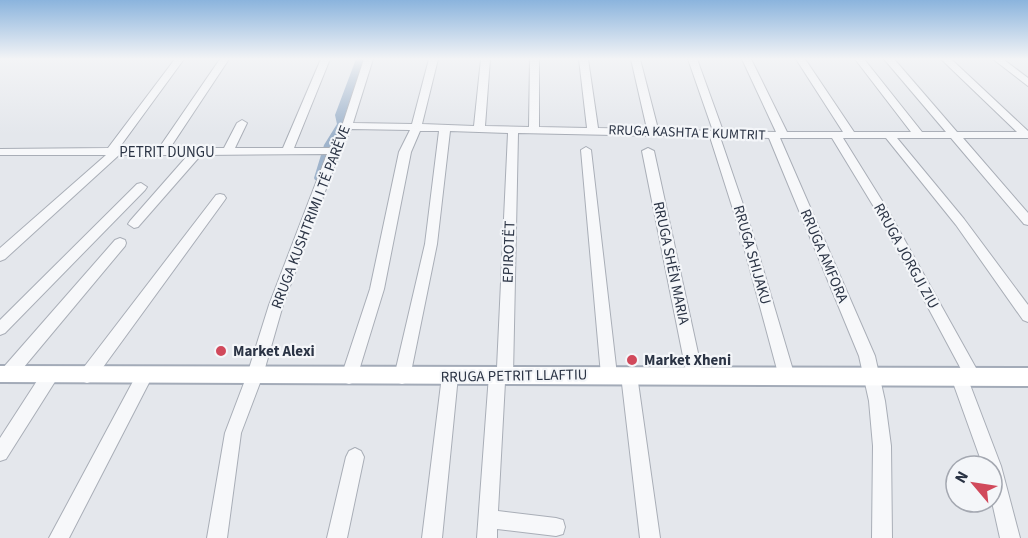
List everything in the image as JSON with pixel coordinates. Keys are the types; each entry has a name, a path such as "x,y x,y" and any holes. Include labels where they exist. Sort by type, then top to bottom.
{"main road":[{"name":"RRUGA PETRIT LLAFTIU","path":"4,375 1028,377"}],"street":[{"path":"0,256 113,152 161,84"},
{"path":"163,151 207,84"},
{"path":"287,151 315,84"},
{"name":"RRUGA KUSHTRIMI I TË PARËVE","path":"217,538 233,433 255,375 276,305 332,151 347,126 360,84"},
{"path":"349,377 377,289 405,152 416,128 428,84"},
{"path":"479,129 483,84"},
{"path":"534,130 535,84"},
{"path":"587,84 593,130"},
{"path":"642,84 653,132"},
{"name":"RRUGA SHIJAKU","path":"701,84 787,377"},
{"name":"RRUGA AMFORA","path":"757,84 867,356 884,464 882,538"},
{"path":"817,84 851,136"},
{"path":"880,84 920,136"},
{"path":"911,84 1028,222"},
{"path":"973,84 1027,135"},
{"path":"226,152 242,123"},
{"name":"RRUGA KASHTA E KUMTRIT","path":"347,126 836,136 1027,135"},
{"path":"402,377 431,244 445,129"},
{"name":"EPIROTËT","path":"487,529 501,375 513,130"},
{"name":"RRUGA JORGJI ZIU","path":"836,136 883,212 966,377 988,454"},
{"path":"890,136 960,222 1028,316"},
{"path":"586,150 609,375"},
{"name":"PETRIT DUNGU","path":"0,152 332,151"},
{"name":"RRUGA SHËN MARIA","path":"648,151 695,376"},
{"path":"134,224 197,152"},
{"path":"0,329 141,187"},
{"path":"87,376 220,198"},
{"path":"4,375 120,243"},
{"path":"0,453 50,375"},
{"path":"629,375 650,538"},
{"path":"59,538 144,376"},
{"path":"432,538 450,376"},
{"path":"337,538 355,457"},
{"name":"RRUGA JORGJI ZIU","path":"1004,514 1010,538"},
{"path":"487,529 556,527"}],"waterway":[{"path":"319,178 329,145 342,124 340,115 351,84"}],"place":[{"name":"Market Alexi","path":"221,351"},
{"name":"Market Xheni","path":"632,360"}]}
